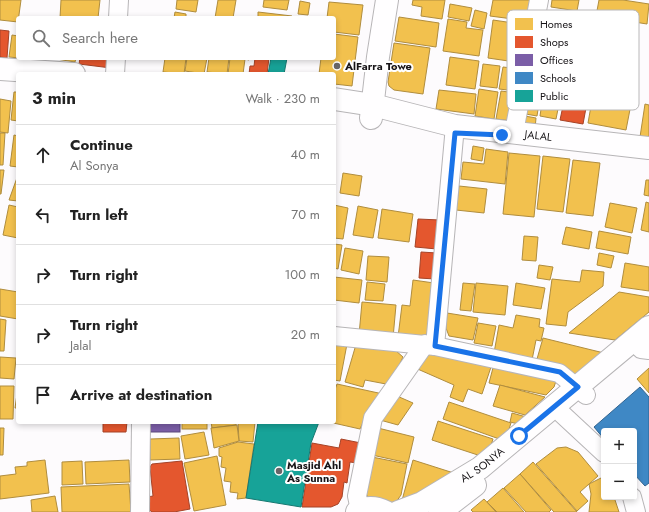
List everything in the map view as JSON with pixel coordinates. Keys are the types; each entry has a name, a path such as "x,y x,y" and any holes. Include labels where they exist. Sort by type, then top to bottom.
{"main road":[{"path":"366,111 376,0"},
{"path":"366,111 378,57 387,0"},
{"path":"0,69 44,72"},
{"path":"0,84 16,85"},
{"name":"JALAL","path":"336,100 366,111 455,130 649,154"},
{"name":"JALAL","path":"336,112 366,111"},
{"name":"JALAL","path":"455,130 514,132 649,148"},
{"name":"AL SONYA","path":"440,512 562,414 582,391 649,327"},
{"name":"AL SONYA","path":"398,512 422,503 480,468 582,391 646,347"},
{"path":"359,511 368,508 377,508 390,512"}],"street":[{"path":"118,16 119,0"},
{"path":"537,10 539,0"},
{"path":"114,72 116,60"},
{"path":"514,132 518,110"},
{"path":"359,511 357,496 373,418 430,345 455,130"},
{"path":"336,336 430,345 560,372 582,391"},
{"path":"562,414 601,450"},
{"path":"140,512 141,424"},
{"path":"633,500 636,512"}],"building: Homes":[{"path":"0,0 21,0 19,16 16,16 16,22 0,20"},
{"path":"61,0 100,0 98,16 60,16"},
{"path":"177,0 198,0 196,12 176,9"},
{"path":"218,0 236,0 233,16 215,16"},
{"path":"264,0 289,0 287,10 263,7"},
{"path":"413,0 445,0 442,19 421,16 422,7 412,5"},
{"path":"493,0 531,0 530,10 507,10 507,18 490,16"},
{"path":"552,0 579,0 577,10 551,7"},
{"path":"599,0 623,0 649,4 647,24 639,23 639,10 597,10"},
{"path":"300,1 310,3 308,15 298,14"},
{"path":"329,2 363,5 359,35 336,32 336,16 327,16"},
{"path":"450,4 472,8 469,21 448,17"},
{"path":"475,10 487,13 484,29 471,26"},
{"path":"175,12 186,14 186,16 174,16"},
{"path":"258,12 292,16 258,16"},
{"path":"399,17 439,23 436,47 395,41"},
{"path":"448,19 467,22 466,28 483,30 479,56 443,51"},
{"path":"493,20 507,22 507,61 488,58"},
{"name":"AlFarra Towe","path":"336,34 358,37 352,86 336,84 336,72 319,72 321,60 336,60"},
{"path":"12,35 16,36 16,58 9,57"},
{"path":"394,43 430,48 423,94 394,90 389,86 388,82"},
{"path":"450,57 479,61 475,89 446,85"},
{"path":"62,60 76,60 75,62"},
{"path":"165,60 186,60 184,72 163,72"},
{"path":"187,60 207,60 204,72 185,71"},
{"path":"209,60 229,60 227,72 207,72"},
{"path":"230,60 245,60 243,72 228,72"},
{"path":"483,64 500,66 497,88 480,86"},
{"path":"503,67 507,67 507,90 499,89"},
{"path":"479,89 498,92 494,119 475,116"},
{"path":"439,90 476,94 474,114 436,109"},
{"path":"501,91 507,92 507,110 514,110 512,121 496,119"},
{"path":"14,92 16,92 16,121 11,120"},
{"path":"0,99 11,101 8,133 0,132"},
{"path":"645,104 649,105 649,138 640,137"},
{"path":"520,110 538,110 537,116 520,113"},
{"path":"541,110 558,110 556,119 540,116"},
{"path":"590,110 630,110 626,130 588,123"},
{"path":"525,116 536,118 535,129 524,127"},
{"path":"0,133 5,133 3,165 0,165"},
{"path":"14,135 16,136 16,167 10,166"},
{"path":"473,146 484,148 482,161 471,159"},
{"path":"486,149 508,152 505,184 461,179 463,162 484,164"},
{"path":"509,153 540,156 534,217 503,214"},
{"path":"543,156 570,159 563,212 537,209"},
{"path":"573,160 600,163 593,216 566,213"},
{"path":"0,170 4,170 1,194 0,194"},
{"path":"343,173 362,176 359,196 340,193"},
{"path":"646,180 649,180 649,196 644,195"},
{"path":"16,181 16,201 9,200"},
{"path":"459,186 487,189 484,213 456,210"},
{"path":"646,202 649,203 649,232 641,230"},
{"path":"610,203 637,208 632,233 605,227"},
{"path":"9,205 16,207 16,238 3,235"},
{"path":"336,205 348,208 343,239 336,238"},
{"path":"358,206 378,210 373,238 353,235"},
{"path":"382,209 413,214 409,242 378,238"},
{"path":"566,227 592,232 589,249 562,244"},
{"path":"599,231 631,237 628,254 596,248"},
{"path":"524,236 538,237 536,261 522,260"},
{"path":"336,244 342,245 338,269 336,268"},
{"path":"345,248 363,251 359,274 341,270"},
{"path":"599,253 614,256 611,268 597,265"},
{"path":"368,256 389,257 387,282 366,280"},
{"path":"625,263 649,267 649,291 621,287"},
{"path":"539,265 553,267 550,280 537,278"},
{"path":"582,270 604,272 603,286 568,312 566,326 546,324 552,279 580,282"},
{"path":"336,277 362,280 359,303 336,300"},
{"path":"413,280 434,283 430,329 424,337 398,337 402,305 410,306"},
{"path":"367,282 385,284 383,301 365,300"},
{"path":"463,283 475,284 471,311 460,310"},
{"path":"476,283 508,286 505,315 473,312"},
{"path":"516,283 545,288 541,309 513,305"},
{"path":"0,289 16,292 16,319 0,316"},
{"path":"619,292 649,297 649,312 615,340 569,333"},
{"path":"362,302 396,305 393,338 359,335"},
{"path":"447,313 478,318 473,340 449,336 446,328"},
{"path":"516,315 540,319 539,327 544,328 541,341 536,340 532,360 494,353 499,325 513,328"},
{"path":"0,319 6,320 4,351 0,351"},
{"path":"478,323 496,326 492,346 474,343"},
{"path":"543,338 604,353 578,376 540,365 537,359"},
{"path":"357,341 395,350 403,357 396,372 386,384 365,380 363,387 345,382"},
{"path":"336,342 347,344 340,381 336,380"},
{"path":"448,351 491,367 482,394 468,389 463,402 450,397 454,385 413,367 425,354"},
{"path":"0,357 16,358 14,379 0,378"},
{"path":"494,364 557,378 554,387 546,395 489,383"},
{"path":"649,368 649,393 637,379"},
{"path":"337,384 383,394 364,420 360,429 336,424"},
{"path":"500,385 545,397 525,415 493,406"},
{"path":"0,386 14,386 13,419 0,419"},
{"path":"397,396 413,403 398,425 380,420"},
{"path":"449,402 511,423 505,441 443,419"},
{"path":"512,413 530,418 527,426 510,422"},
{"path":"438,421 493,439 487,458 432,440"},
{"path":"182,424 207,424 207,429 182,429"},
{"path":"211,424 236,424 236,425 212,428"},
{"path":"238,424 255,424 253,442 239,441"},
{"path":"237,425 239,441 214,448 211,428"},
{"path":"0,428 4,428 3,455 0,455"},
{"path":"378,428 414,437 408,463 372,455"},
{"path":"204,432 209,455 185,459 181,436"},
{"path":"179,438 180,459 150,460 150,439"},
{"path":"238,442 254,444 246,498 237,499 238,493 230,492 231,482 224,481 226,468 221,467 222,457 219,456 219,448"},
{"path":"566,447 578,452 598,476 580,492 588,501 577,511 536,464 557,448"},
{"path":"217,456 226,505 194,511 184,463"},
{"path":"372,457 407,464 401,495 396,502 392,504 368,498 366,493"},
{"path":"45,460 49,493 0,499 0,476 16,474 15,467 27,466 27,462"},
{"path":"129,460 130,482 86,484 85,462"},
{"path":"413,460 460,475 401,504"},
{"path":"82,461 83,484 62,485 62,462"},
{"path":"533,462 577,512 554,512 520,474"},
{"path":"520,474 551,510 549,512 526,512 504,488"},
{"path":"601,478 601,500 615,500 619,512 589,512 591,494 589,484"},
{"path":"129,484 131,512 62,512 61,487"},
{"path":"503,488 524,512 497,512 487,502"},
{"path":"55,496 58,512 32,512 31,500"},
{"path":"484,499 496,512 473,512 471,510"}],"building: Shops":[{"path":"0,30 9,31 7,58 0,57"},
{"path":"80,60 112,60 111,68 79,64"},
{"path":"255,60 269,60 267,72 249,72 250,66 254,66"},
{"path":"562,110 586,110 583,124 560,120"},
{"path":"418,219 440,220 437,249 415,247"},
{"path":"421,252 437,253 435,279 419,278"},
{"path":"103,424 127,424 126,432 103,432"},
{"path":"341,439 361,443 357,463 350,462 347,483 344,482 342,497 338,504 331,507 302,507 312,443 339,448"},
{"path":"182,461 190,509 174,512 152,512 148,509 147,497 153,496 150,467 152,464"}],"building: Offices":[{"path":"150,424 180,424 180,432 150,432"}],"building: Schools":[{"path":"640,387 649,397 649,483 645,486 637,477 637,428 601,428 601,435 594,427"}],"building: Public":[{"path":"271,60 287,60 284,72 268,72"},
{"name":"Masjid Ahl As Sunna","path":"258,424 318,424 311,443 301,507 246,498"}],"place":[{"name":"AlFarra Towe","path":"337,66"},
{"name":"Masjid Ahl As Sunna","path":"279,471"}],"route":[{"path":"502,135 455,133 435,346 560,372 578,387 519,436"}]}
